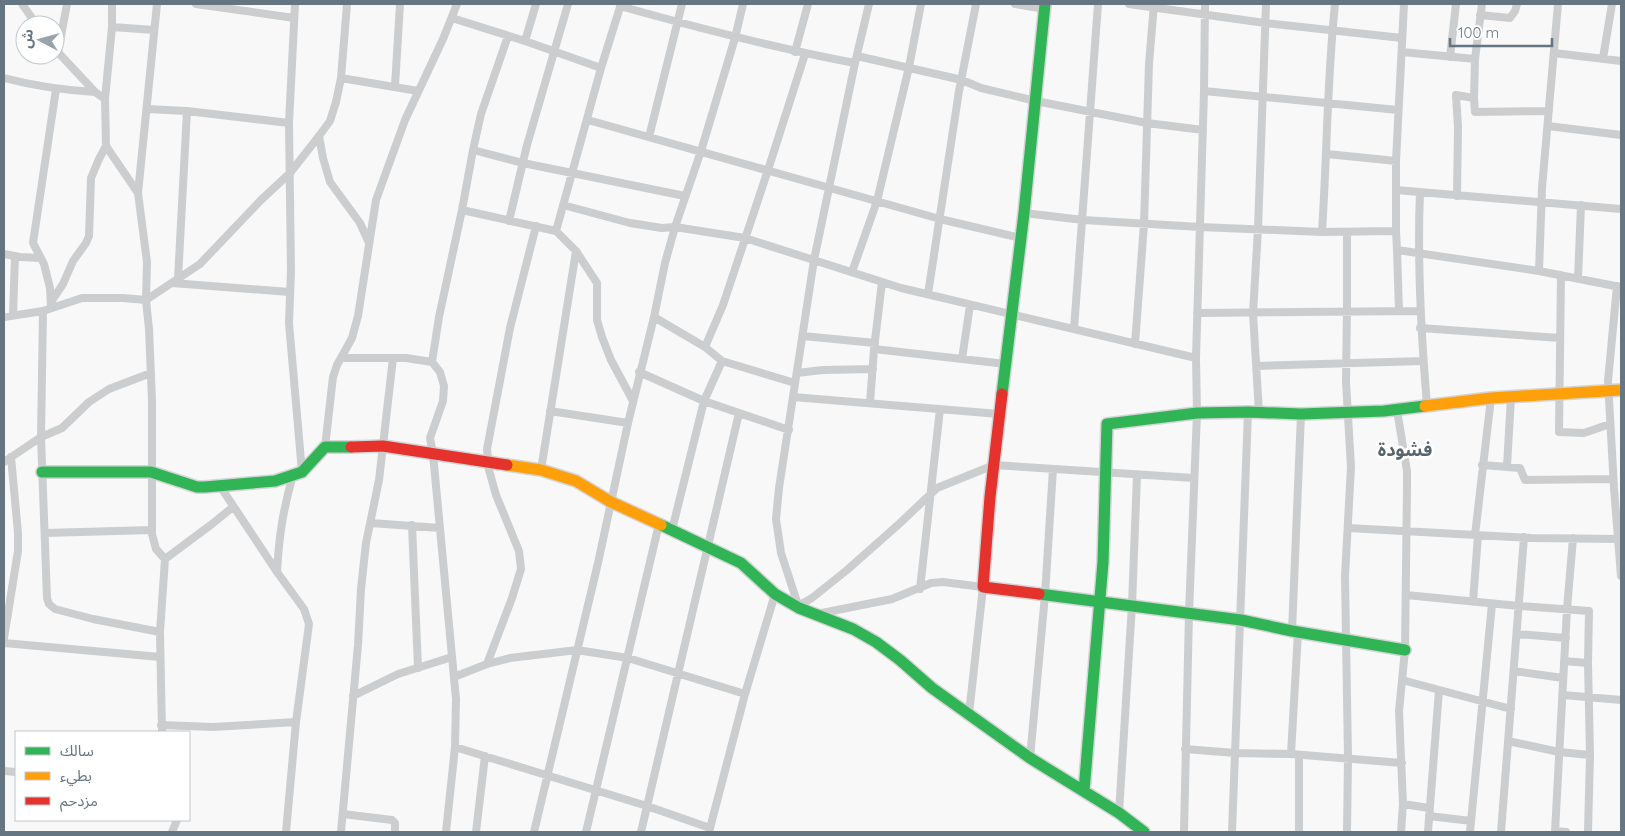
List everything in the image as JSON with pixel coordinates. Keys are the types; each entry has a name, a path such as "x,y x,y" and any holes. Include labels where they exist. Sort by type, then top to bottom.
{"street":[{"path":"22,4 30,15"},
{"path":"4,317 43,311 51,305 73,261 89,236 91,178 98,159 106,146 105,99 112,27 112,4"},
{"path":"157,4 138,192 146,262 146,300 151,373 152,530 153,543 164,559 160,632 161,728 296,722"},
{"path":"196,4 294,18"},
{"path":"295,4 289,122 289,323 298,474"},
{"path":"51,305 82,298 146,300 200,264 261,200 290,173 330,121 341,78 347,4"},
{"path":"395,86 400,4"},
{"path":"276,572 279,534 285,502 298,474 325,447 333,378 352,338 358,316 376,200 405,120 457,4"},
{"path":"525,41 536,4"},
{"path":"509,221 523,163 568,4"},
{"path":"649,137 682,4"},
{"path":"534,832 611,502 639,372 675,227 701,151 735,38 743,4"},
{"path":"795,52 808,4"},
{"path":"798,607 781,553 776,519 778,488 789,430 814,260 869,4"},
{"path":"852,272 877,201 921,4"},
{"path":"928,294 976,4"},
{"path":"969,714 999,414 1024,213 1045,6 1015,4"},
{"path":"1074,329 1098,4"},
{"path":"1129,4 1153,6 1205,16 1265,24 1402,38"},
{"path":"1184,832 1189,613 1197,413 1196,358 1205,4"},
{"path":"1232,832 1241,620 1257,366 1253,313 1266,4"},
{"path":"1322,232 1335,4"},
{"path":"1399,311 1396,162 1404,4"},
{"path":"1450,57 1456,4"},
{"path":"1482,4 1475,59 1475,112 1549,111"},
{"path":"1480,15 1510,18 1517,4"},
{"path":"1538,271 1558,4"},
{"path":"1603,58 1612,4"},
{"path":"556,231 601,68 621,5 735,38 804,54 908,67 962,80 981,88 1036,101 1147,123 1203,130"},
{"path":"1135,344 1144,224 1149,64 1153,6"},
{"path":"452,18 601,68"},
{"path":"112,27 154,30"},
{"path":"432,362 439,317 473,150 482,114 508,36"},
{"path":"1402,52 1475,59"},
{"path":"1554,53 1621,61"},
{"path":"705,347 723,305 804,54"},
{"path":"65,60 95,92 105,99"},
{"path":"4,78 56,89 95,92"},
{"path":"341,78 418,91"},
{"path":"51,305 50,288 44,264 34,247 33,237 56,89"},
{"path":"1204,90 1398,110"},
{"path":"1456,196 1458,127 1456,95 1474,98"},
{"path":"147,109 186,111 289,122"},
{"path":"175,281 186,111"},
{"path":"588,120 940,219 1021,238"},
{"path":"1548,126 1621,135"},
{"path":"319,136 322,158 330,182 360,223 369,243"},
{"path":"106,146 138,192"},
{"path":"473,150 523,163 685,196"},
{"path":"1327,154 1396,162"},
{"path":"1396,190 1621,209"},
{"path":"1420,192 1420,328 1426,405"},
{"path":"563,205 630,224 662,228 675,227 745,238 882,282 970,305 1196,358"},
{"path":"1578,279 1581,205"},
{"path":"462,210 556,231 576,251 597,283 597,320 602,337 611,360 633,402"},
{"path":"1024,213 1083,220 1200,227 1322,232 1396,231"},
{"path":"488,664 512,598 521,569 521,561 519,551 496,496 487,461 487,449 510,328 536,226"},
{"path":"1347,232 1346,363 1351,467 1345,570 1348,758 1347,832"},
{"path":"1397,250 1538,271 1619,287 1608,374 1613,479 1618,488 1621,576"},
{"path":"541,470 576,251"},
{"path":"4,254 41,258"},
{"path":"13,315 14,256"},
{"path":"1561,275 1560,432 1584,433 1610,424"},
{"path":"175,281 290,292"},
{"path":"870,403 874,346 882,282"},
{"path":"962,359 970,305"},
{"path":"43,311 41,437 47,598 49,604 55,609 92,619 160,632"},
{"path":"1197,313 1420,311"},
{"path":"654,317 705,347 722,361 796,383"},
{"path":"1420,328 1560,338"},
{"path":"803,336 1006,364"},
{"path":"341,358 393,358 432,362 440,372 444,386 443,401 430,438 456,699 455,747 446,832"},
{"path":"341,832 366,543 379,480 393,358"},
{"path":"672,530 704,402 722,361"},
{"path":"1257,366 1423,361"},
{"path":"797,373 872,368"},
{"path":"639,372 704,402 789,430"},
{"path":"4,462 41,437 62,428 89,402 109,389 151,373"},
{"path":"1084,791 1101,602 1107,473 1107,424 1197,413 1254,412 1301,414 1398,410 1491,398 1621,390"},
{"path":"793,397 999,414"},
{"path":"1507,466 1511,397"},
{"path":"1473,602 1482,465 1491,398"},
{"path":"920,589 940,409"},
{"path":"1398,410 1407,472 1405,650 1400,711 1402,832"},
{"path":"550,411 628,423"},
{"path":"641,832 739,413"},
{"path":"1299,832 1295,755 1295,631 1301,414"},
{"path":"325,447 383,446 541,470 576,481 611,502 741,563 775,594 798,607 853,629 876,642 932,688 1030,758 1119,813 1144,832"},
{"path":"4,638 18,551 11,457"},
{"path":"798,607 847,570 900,524 930,494 947,483 994,465 1194,478"},
{"path":"1482,465 1520,468 1525,480 1613,479"},
{"path":"1030,758 1045,595 1053,469"},
{"path":"42,472 152,472 197,487 275,481 298,474"},
{"path":"1119,813 1132,605 1137,475"},
{"path":"220,486 276,572 304,610 309,624 296,722 286,832"},
{"path":"164,559 233,506"},
{"path":"371,523 440,528"},
{"path":"586,832 659,524"},
{"path":"412,525 418,668"},
{"path":"1348,528 1524,537 1620,539"},
{"path":"45,533 152,530"},
{"path":"1501,832 1524,537"},
{"path":"1566,832 1555,832 1567,609 1573,538"},
{"path":"815,614 892,598 920,589 931,583 943,582 1241,620 1405,650"},
{"path":"455,747 647,806 710,830 745,694 775,594"},
{"path":"1406,595 1492,604 1589,610 1588,698 1590,755 1588,832"},
{"path":"1470,832 1492,604"},
{"path":"1517,634 1566,638"},
{"path":"4,643 160,657"},
{"path":"454,677 510,658 577,650 628,658 745,694"},
{"path":"353,696 398,674 452,657"},
{"path":"1564,661 1588,663"},
{"path":"1514,671 1564,678"},
{"path":"1402,680 1511,709"},
{"path":"1428,832 1438,690"},
{"path":"1563,695 1621,700"},
{"path":"1508,741 1560,752 1590,755"},
{"path":"1185,749 1235,753 1260,752 1402,763"},
{"path":"476,832 485,756"},
{"path":"1403,804 1471,821"},
{"path":"342,814 392,820 395,823 395,832"}],"traffic: fast":[{"path":"1002,394 1024,213 1045,4"},
{"path":"1084,791 1103,562 1107,424 1197,413 1301,414 1384,411 1425,406"},
{"path":"42,472 151,472 197,487 205,487 275,481 302,472 325,447 351,447"},
{"path":"661,525 741,563 775,594 799,608 853,629 876,642 932,688 1030,758 1119,813 1144,832"},
{"path":"1039,594 1241,620 1292,631 1405,650"}],"traffic: slow":[{"path":"1425,406 1491,398 1621,390"},
{"path":"507,465 541,470 576,481 611,502 661,525"}],"traffic: jam":[{"path":"1002,394 990,497 983,587 1039,594"},
{"path":"351,447 383,446 507,465"}],"district":[{"name":"فشودة","path":"1405,450"}]}
